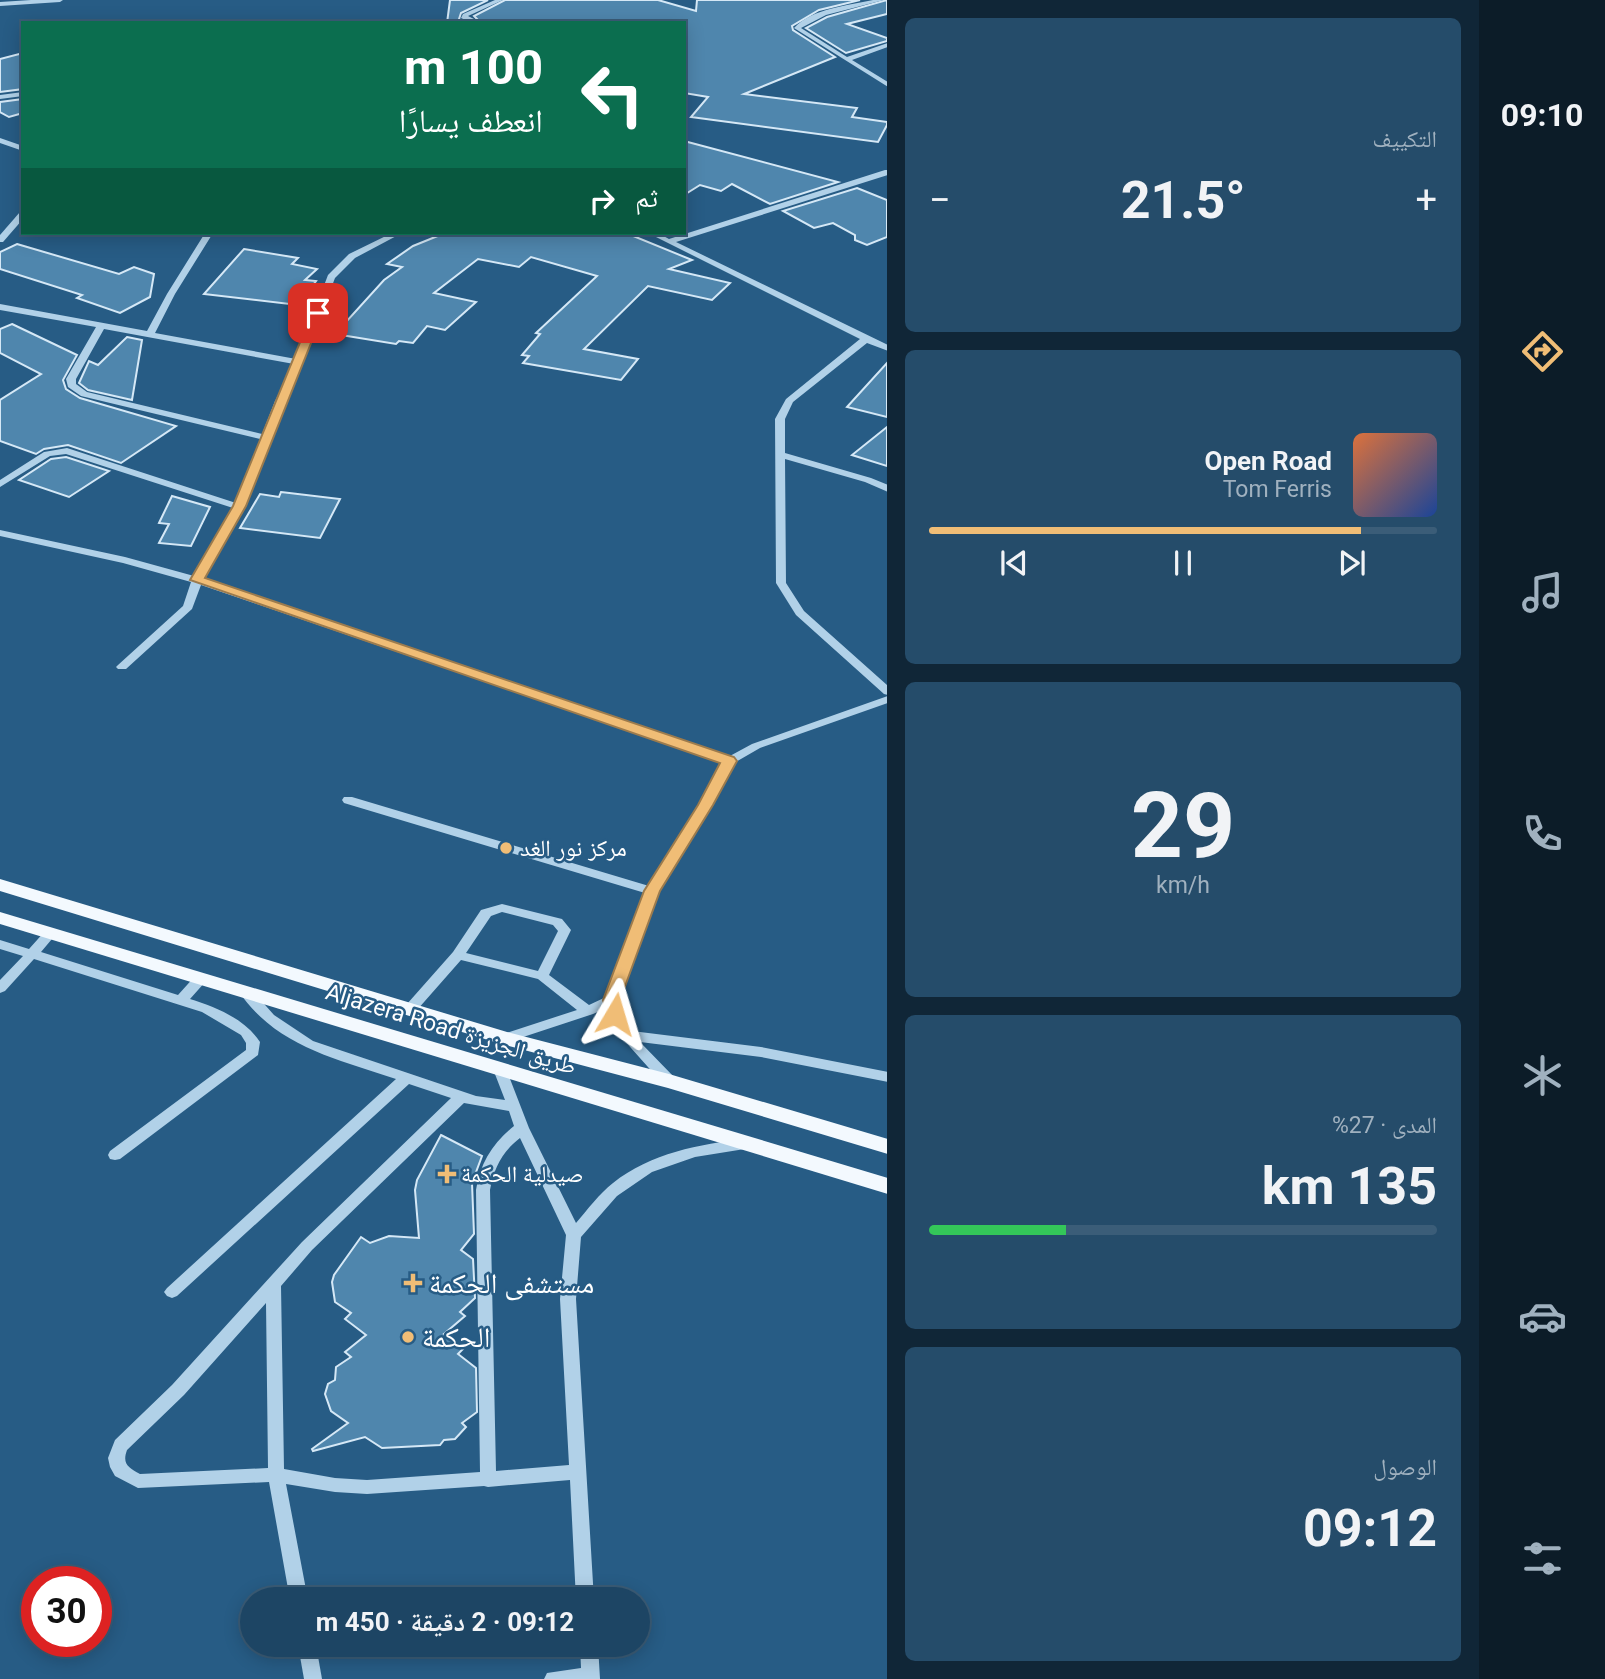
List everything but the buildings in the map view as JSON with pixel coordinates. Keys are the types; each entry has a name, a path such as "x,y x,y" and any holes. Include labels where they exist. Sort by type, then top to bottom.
{"main road":[{"name":"Aljazera Road طريق الجزيزة","path":"0,884 412,1007 505,1038 669,1082 887,1147"},
{"name":"Aljazera Road طريق الجزيزة","path":"0,918 887,1186"}],"street":[{"path":"0,4 60,0"},
{"path":"473,21 464,18 465,15 500,0"},
{"path":"881,0 820,16 802,22 797,28 887,85"},
{"path":"847,59 887,45"},
{"path":"0,97 21,94"},
{"path":"0,140 21,148"},
{"path":"670,241 887,173"},
{"path":"0,240 21,216"},
{"path":"150,334 171,293 208,235"},
{"path":"122,667 188,607 197,580 239,506 331,277 352,256 394,235"},
{"path":"656,235 887,348"},
{"path":"0,307 299,362"},
{"path":"102,325 71,379 71,385 76,390 266,438"},
{"path":"866,340 789,401 780,419 781,583 800,613 887,692"},
{"path":"0,484 47,454 67,451 239,506"},
{"path":"779,454 867,480 887,489"},
{"path":"0,533 112,557 197,580 729,761"},
{"path":"669,1082 625,1035 612,1000 652,891 706,805 729,761 757,746 887,699"},
{"path":"348,800 652,891"},
{"path":"412,1007 458,955 486,914 502,908 557,922 565,930 542,976"},
{"path":"0,988 51,933"},
{"path":"0,944 207,1009 246,1032 253,1042 253,1052 116,1156"},
{"path":"458,955 542,976 588,1011"},
{"path":"181,1001 201,978"},
{"path":"246,992 269,1018 308,1044 461,1097 489,1105 514,1107"},
{"path":"505,1038 588,1011 612,1000"},
{"path":"625,1035 761,1052 887,1077"},
{"path":"500,1069 522,1128 574,1235 568,1298 584,1587"},
{"path":"172,1292 406,1078"},
{"path":"461,1097 307,1246 178,1390 121,1445 115,1456 115,1464 121,1472 138,1481 276,1475 335,1485 367,1487 576,1472"},
{"path":"488,1480 485,1217 482,1188 486,1170 497,1148 522,1128"},
{"path":"574,1235 618,1187 649,1166 673,1157 746,1144"},
{"path":"273,1283 276,1475 297,1587"},
{"path":"309,1657 313,1679"},
{"path":"553,1679 591,1677 590,1657"}],"place":[{"name":"مركز نور الغد","path":"506,848"},
{"name":"صيدلية الحكمة","path":"447,1174"},
{"name":"مستشفى الحكمة","path":"413,1283"},
{"name":"الحكمة","path":"408,1337"}],"route":[{"path":"318,313 239,506 197,580 729,761 706,805 652,891 612,1000 615,1014"}]}
